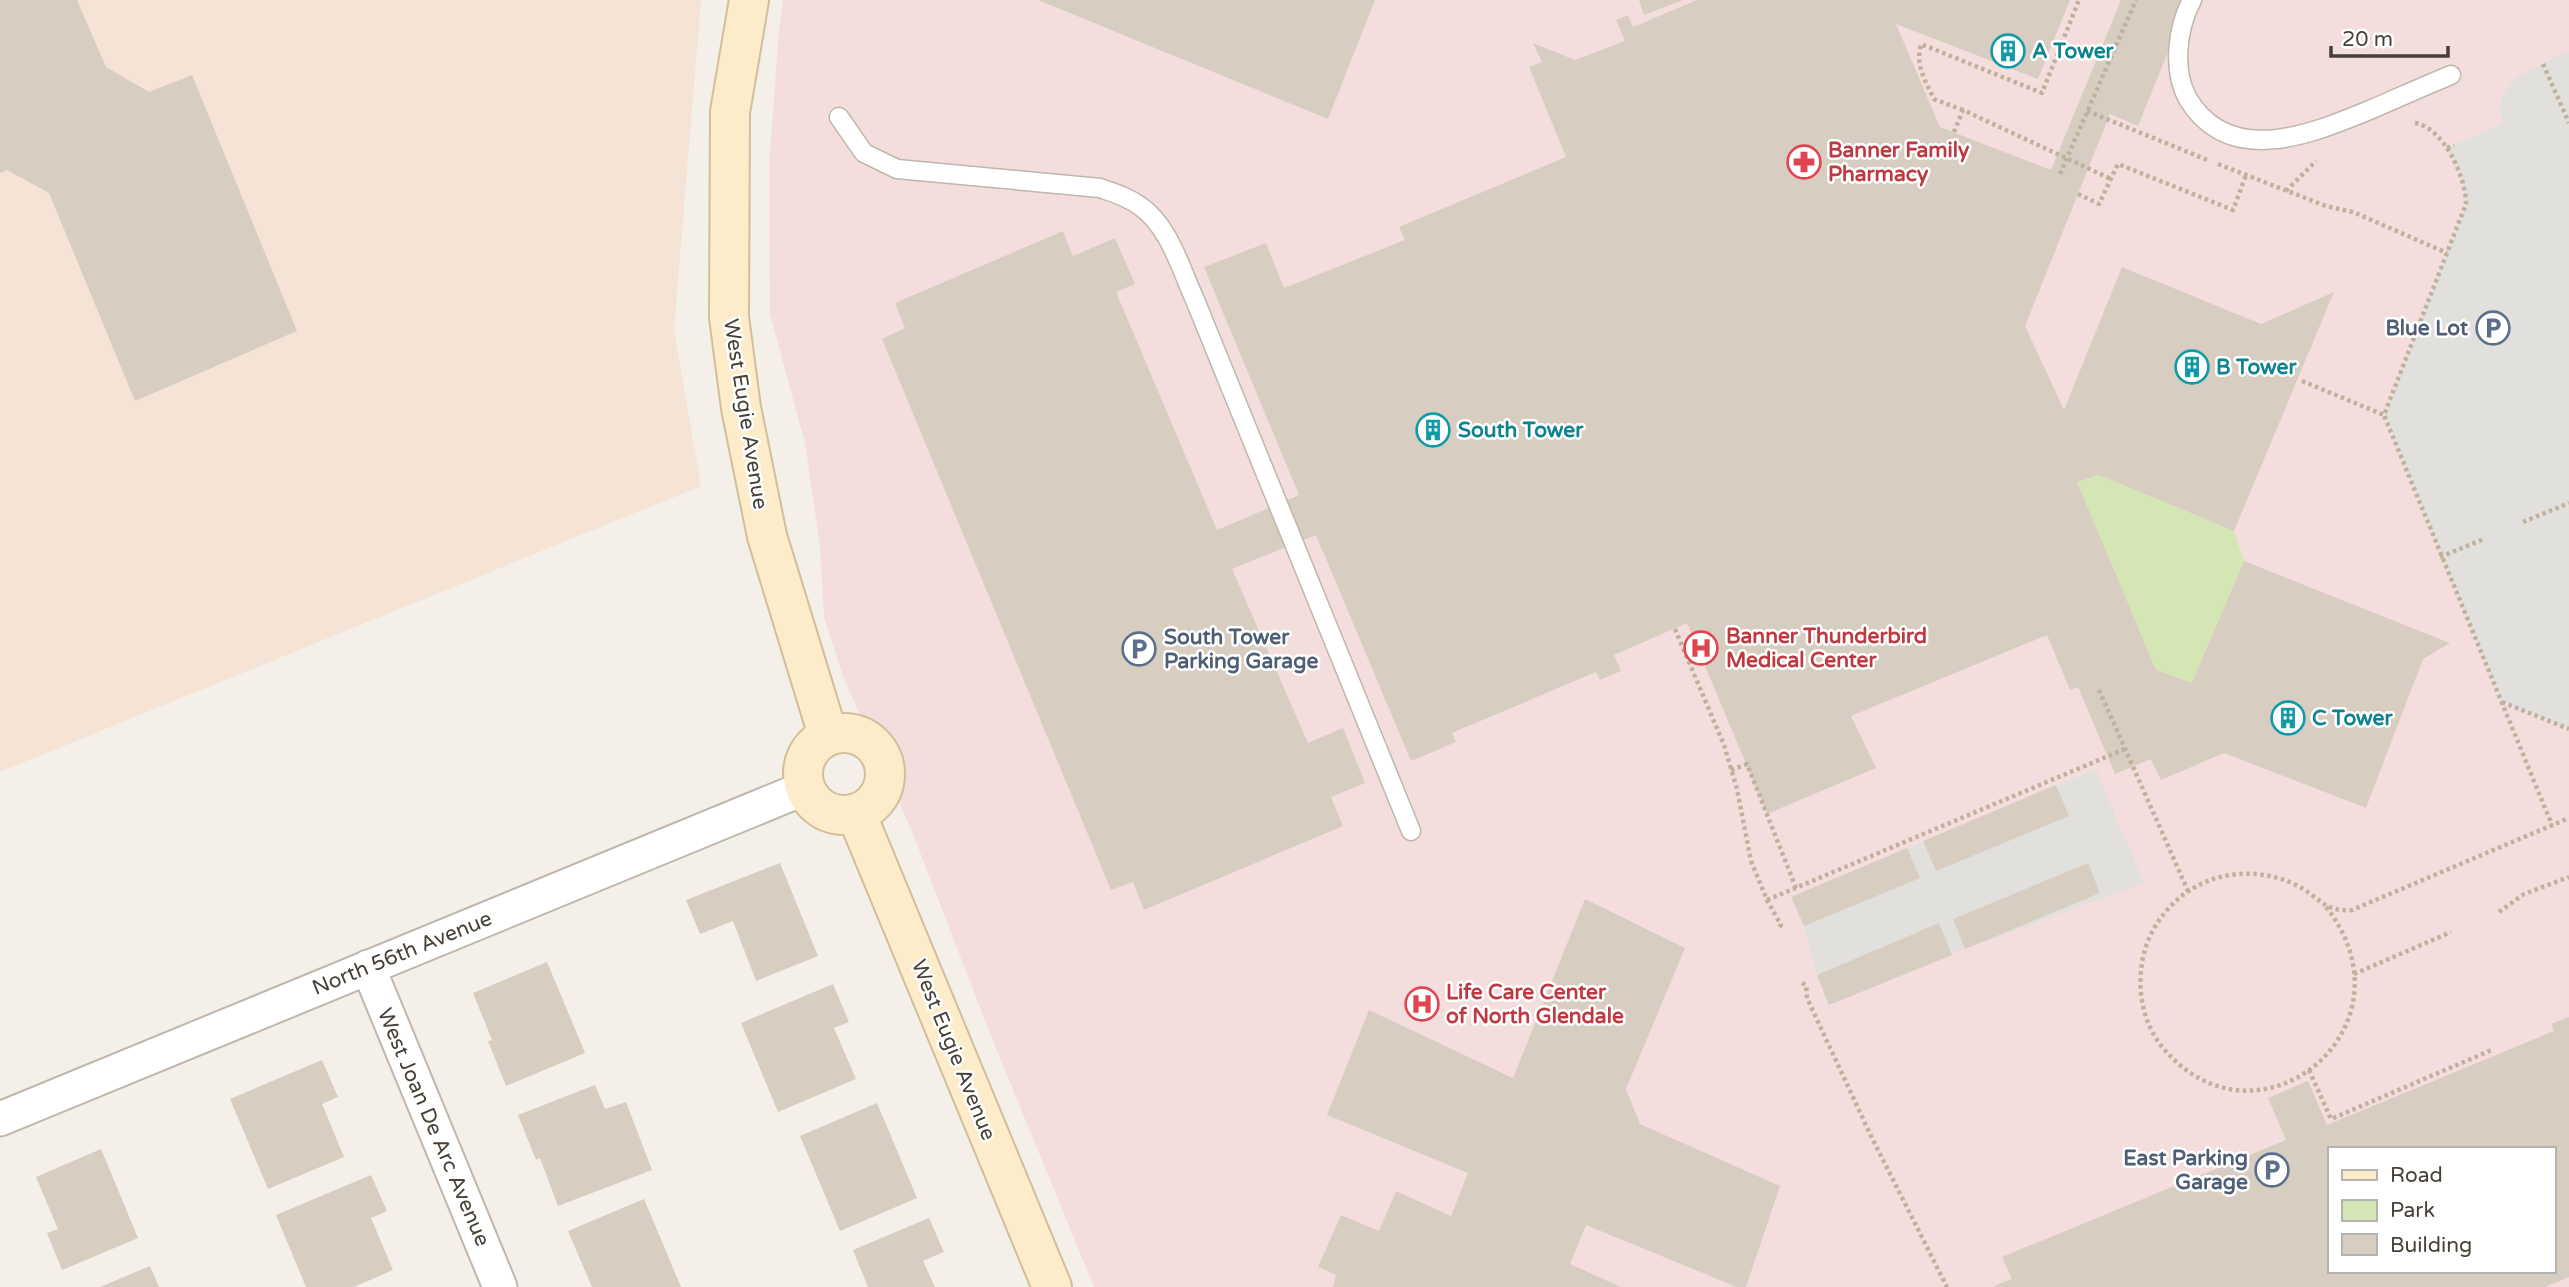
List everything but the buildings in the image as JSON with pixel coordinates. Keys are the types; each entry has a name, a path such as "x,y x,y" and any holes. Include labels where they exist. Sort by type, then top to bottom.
{"street":[{"name":"West Eugie Avenue","path":"749,0 730,112 729,317 741,408 767,536 828,736"},
{"path":"852,734 873,745 880,755 885,778 883,790 876,800 856,813 844,816 820,808 805,788 802,776 809,751 828,736 852,734"},
{"name":"North 56th Avenue","path":"0,1119 805,788"},
{"name":"West Eugie Avenue","path":"856,813 1052,1287"},
{"name":"West Joan De Arc Avenue","path":"368,967 500,1287"}],"lane":[{"path":"2192,0 2178,54 2179,73 2185,93 2195,110 2211,125 2233,136 2260,140 2287,139 2341,121 2451,75"},
{"path":"839,117 864,153 897,169 1100,188 1124,196 1143,207 1170,243 1412,831"}],"path":[{"path":"2079,0 2042,93 1921,44 1918,56 1920,70 1934,99 2111,179"},
{"path":"2060,174 2136,0"},
{"path":"2543,64 2569,123"},
{"path":"1954,132 1963,110"},
{"path":"2087,111 2286,191 2326,206 2353,212 2447,253"},
{"path":"2411,123 2431,128 2447,148 2466,196 2462,219 2384,415 2552,825"},
{"path":"2447,148 2454,145"},
{"path":"2286,191 2316,161 2327,156"},
{"path":"2078,194 2099,204 2118,164 2233,210 2246,175"},
{"path":"2302,381 2384,415"},
{"path":"2523,522 2569,503"},
{"path":"2440,557 2484,539"},
{"path":"1675,629 1711,710 1731,770 1751,861 1781,925 1778,928"},
{"path":"2099,690 2188,891"},
{"path":"2501,702 2569,729"},
{"path":"1767,900 2125,749"},
{"path":"1731,770 1747,764 1796,888"},
{"path":"2326,907 2340,911 2352,910 2569,818"},
{"path":"2262,874 2297,886 2326,907 2339,923 2353,958 2355,998 2342,1035 2331,1052 2309,1070 2281,1085 2262,1089 2223,1087 2204,1081 2188,1071 2159,1043 2143,1007 2141,969 2145,949 2158,923 2188,891 2207,881 2225,876 2262,874"},
{"path":"2499,912 2524,894 2569,877"},
{"path":"2354,974 2451,932"},
{"path":"1802,983 1806,985 1807,998 1866,1125 1947,1287"},
{"path":"2309,1070 2331,1119 2494,1049"}],"shaded area":[{"path":"0,0 701,0 674,330 701,486 0,772"},
{"name":"Banner Thunderbird Medical Center","path":"783,0 2569,0 2569,1287 1094,1287 991,1036 911,829 844,679 824,617 820,547 805,443 770,314 769,166"},
{"name":"Blue Lot","path":"2569,50 2569,729 2501,702 2384,415 2466,204 2463,185 2447,148 2503,123 2501,99 2507,88 2518,77"},
{"path":"2096,769 2144,883 1965,949 1829,1005 1817,975 1804,926 1791,897"}],"green space":[{"path":"2099,475 2234,531 2244,561 2192,683 2156,670 2077,482"}],"place":[{"name":"A Tower","path":"2008,51"},
{"name":"Banner Family Pharmacy","path":"1804,162"},
{"name":"Blue Lot","path":"2493,328"},
{"name":"B Tower","path":"2192,367"},
{"name":"South Tower","path":"1433,430"},
{"name":"Banner Thunderbird Medical Center","path":"1701,648"},
{"name":"South Tower Parking Garage","path":"1139,649"},
{"name":"C Tower","path":"2288,718"},
{"name":"Life Care Center of North Glendale","path":"1422,1004"},
{"name":"East Parking Garage","path":"2272,1170"}]}
